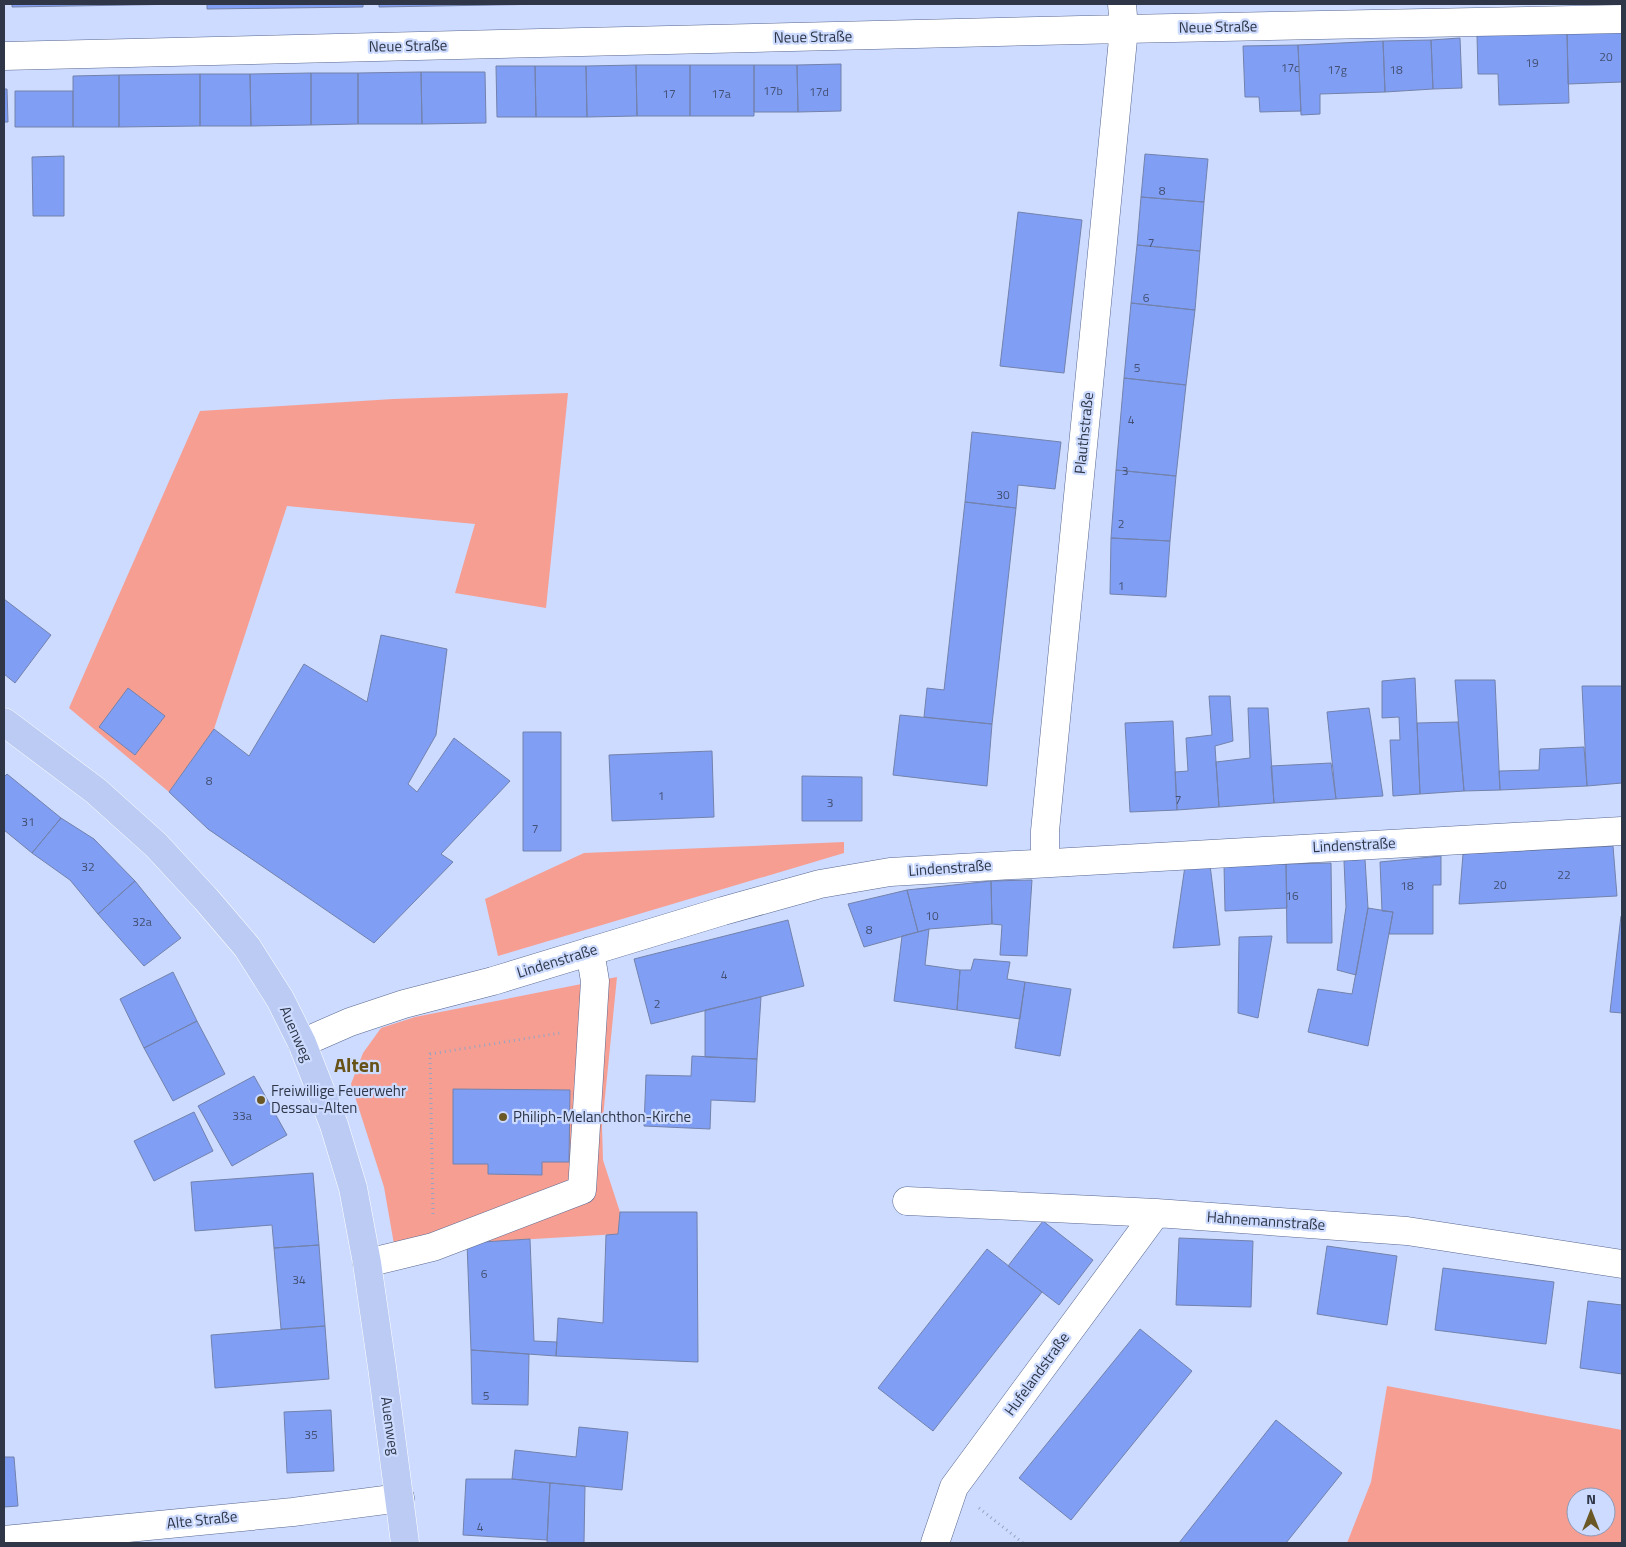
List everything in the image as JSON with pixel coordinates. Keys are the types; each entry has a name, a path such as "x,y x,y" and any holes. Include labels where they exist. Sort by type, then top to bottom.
{"main road":[{"name":"Auenweg","path":"4,722 96,791 156,845 247,947 280,1000 302,1043 334,1125 353,1188 367,1263 405,1543"}],"street":[{"name":"Neue Straße","path":"4,56 1123,16 1622,19"},
{"name":"Plauthstraße","path":"1045,862 1045,832 1123,16"},
{"name":"Lindenstraße","path":"302,1043 350,1022 404,1004 493,981 723,911 820,884 890,872 1622,831"},
{"path":"367,1263 433,1247 582,1190 595,981 590,951"},
{"name":"Hahnemannstraße","path":"907,1201 1156,1213 1407,1231 1622,1264"},
{"name":"Hufelandstraße","path":"935,1543 954,1487 1156,1213"},
{"name":"Alte Straße","path":"4,1540 293,1512 400,1498"}],"path":[{"path":"433,1247 430,1054 592,1028"},
{"path":"954,1487 1023,1543"}],"shaded area":[{"path":"568,393 546,608 455,593 475,524 287,506 214,729 169,792 69,708 200,411 393,399"},
{"path":"844,842 844,853 498,956 485,899 584,853"},
{"path":"617,977 602,1127 603,1160 620,1212 618,1234 467,1243 395,1250 384,1187 351,1084 363,1053 381,1028 415,1017"},
{"path":"1387,1386 1622,1430 1622,1543 1347,1543 1371,1482"}],"building":[{"path":"12,4 187,4 12,7"},
{"path":"207,4 363,4 363,7 207,9"},
{"path":"379,4 551,4 379,7"},
{"path":"1622,31 1622,82 1568,84 1567,33"},
{"path":"1567,33 1569,103 1499,105 1498,74 1478,74 1477,35"},
{"path":"1460,38 1462,88 1433,89 1431,40"},
{"path":"1431,40 1433,89 1385,92 1383,41"},
{"path":"1383,41 1385,92 1320,94 1320,114 1301,115 1298,45"},
{"path":"1298,45 1301,111 1260,112 1259,97 1245,97 1243,46"},
{"path":"841,64 841,111 798,112 797,65"},
{"path":"636,65 637,116 587,117 586,66"},
{"path":"636,65 690,65 690,116 637,116"},
{"path":"690,65 754,65 754,116 690,116"},
{"path":"754,65 797,65 798,112 754,112"},
{"path":"496,66 535,66 536,117 497,117"},
{"path":"535,66 586,66 587,117 536,117"},
{"path":"421,72 422,124 358,124 358,73"},
{"path":"421,72 485,72 486,123 422,124"},
{"path":"311,73 311,125 251,126 250,74"},
{"path":"311,73 358,73 358,124 311,125"},
{"path":"200,74 200,126 119,127 119,75"},
{"path":"200,74 250,74 251,126 200,126"},
{"path":"119,75 119,127 73,127 73,76"},
{"path":"4,89 7,89 8,122 4,122"},
{"path":"15,91 73,91 73,127 15,127"},
{"path":"1145,154 1208,159 1204,202 1141,197"},
{"path":"64,156 64,216 33,216 32,157"},
{"path":"1141,197 1204,202 1200,251 1137,245"},
{"path":"1018,212 1082,220 1064,373 1000,366"},
{"path":"1137,245 1200,251 1195,310 1131,303"},
{"path":"1131,303 1195,310 1186,385 1124,378"},
{"path":"1124,378 1186,385 1176,476 1116,470"},
{"path":"972,432 1061,442 1055,489 1018,485 1016,508 965,502"},
{"path":"1116,470 1176,476 1170,541 1111,538"},
{"path":"965,502 1016,508 992,724 924,717 927,688 944,690"},
{"path":"1111,538 1170,541 1166,597 1110,594"},
{"path":"4,599 51,635 15,683 4,674"},
{"path":"381,635 447,649 436,735 408,784 417,792 454,738 510,781 441,854 453,862 374,943 208,829 169,792 214,729 249,756 304,664 367,702"},
{"path":"1415,678 1420,794 1393,796 1390,740 1400,740 1399,717 1382,718 1382,681"},
{"path":"1455,680 1495,680 1500,790 1464,791"},
{"path":"1582,686 1622,686 1622,783 1587,786"},
{"path":"128,688 165,716 135,755 99,727"},
{"path":"1209,696 1230,696 1233,741 1215,746 1219,807 1177,810 1175,772 1188,771 1186,738 1212,735"},
{"path":"1248,708 1268,708 1274,803 1219,807 1216,762 1250,758"},
{"path":"1369,708 1383,796 1336,799 1327,712"},
{"path":"900,715 992,724 987,786 893,775"},
{"path":"1173,721 1177,810 1130,812 1125,723"},
{"path":"1458,722 1464,791 1420,794 1417,723"},
{"path":"523,732 561,732 561,851 523,851"},
{"path":"1584,747 1587,786 1500,790 1499,771 1539,770 1540,749"},
{"path":"712,751 714,817 612,821 609,755"},
{"path":"1331,763 1336,799 1274,803 1271,766"},
{"path":"7,774 61,818 32,853 4,830 4,777"},
{"path":"802,776 862,777 862,821 802,821"},
{"path":"61,818 94,839 135,881 98,914 70,880 32,853"},
{"path":"1613,846 1617,896 1459,904 1463,854"},
{"path":"1441,856 1441,885 1433,885 1433,934 1389,934 1393,912 1382,911 1380,862"},
{"path":"1365,859 1368,908 1356,975 1337,970 1346,907 1344,861"},
{"path":"1331,863 1332,943 1287,943 1286,864"},
{"path":"1286,864 1287,908 1225,911 1224,865"},
{"path":"1210,865 1220,945 1173,948 1185,866"},
{"path":"1032,880 1027,956 1000,955 1002,925 992,924 991,881"},
{"path":"135,881 181,938 144,966 98,914"},
{"path":"991,881 992,924 929,929 918,932 907,890"},
{"path":"907,890 918,932 864,947 848,904"},
{"path":"1368,908 1393,912 1368,1046 1308,1032 1318,989 1352,994"},
{"path":"1622,916 1622,1013 1610,1012"},
{"path":"788,920 804,986 651,1024 634,959"},
{"path":"929,929 925,965 960,970 957,1010 894,1001 902,936"},
{"path":"1272,936 1258,1018 1238,1013 1239,937"},
{"path":"974,959 1010,962 1007,979 1025,982 1020,1019 957,1010 960,970 971,970"},
{"path":"173,972 197,1021 144,1048 120,999"},
{"path":"1025,982 1071,989 1060,1056 1015,1048"},
{"path":"761,997 757,1059 705,1057 705,1010"},
{"path":"197,1021 225,1074 173,1101 144,1048"},
{"path":"692,1056 757,1059 755,1102 711,1100 710,1129 644,1126 646,1075 691,1076"},
{"path":"254,1076 287,1135 232,1166 198,1106"},
{"path":"453,1089 570,1090 569,1162 542,1162 542,1175 488,1174 488,1164 453,1164"},
{"path":"194,1112 213,1151 154,1181 134,1141"},
{"path":"313,1173 319,1245 274,1248 272,1225 195,1231 191,1182"},
{"path":"620,1212 697,1212 698,1362 556,1356 558,1318 603,1323 606,1235 618,1234"},
{"path":"1043,1221 1093,1260 1059,1305 1008,1266"},
{"path":"1179,1238 1253,1241 1251,1307 1176,1305"},
{"path":"530,1239 534,1341 557,1342 556,1356 471,1350 467,1243"},
{"path":"319,1245 325,1326 281,1329 274,1248"},
{"path":"1327,1246 1397,1256 1387,1325 1317,1314"},
{"path":"987,1249 1042,1292 933,1431 878,1388"},
{"path":"1443,1268 1554,1282 1546,1344 1435,1330"},
{"path":"1588,1301 1622,1305 1622,1374 1580,1368"},
{"path":"325,1326 329,1379 215,1388 211,1335"},
{"path":"1140,1329 1192,1371 1071,1520 1019,1478"},
{"path":"471,1350 529,1354 528,1405 472,1404"},
{"path":"331,1410 334,1471 287,1473 284,1412"},
{"path":"1276,1420 1342,1473 1286,1543 1179,1543"},
{"path":"579,1427 628,1432 622,1490 512,1479 515,1450 576,1457"},
{"path":"4,1457 14,1457 18,1506 4,1507"},
{"path":"466,1479 512,1479 550,1483 547,1540 463,1535"},
{"path":"550,1483 585,1486 584,1543 547,1543"}],"place":[{"name":"Freiwillige Feuerwehr Dessau-Alten","path":"261,1100"},
{"name":"Philiph-Melanchthon-Kirche","path":"503,1117"}],"district":[{"name":"Alten","path":"357,1065"}]}
